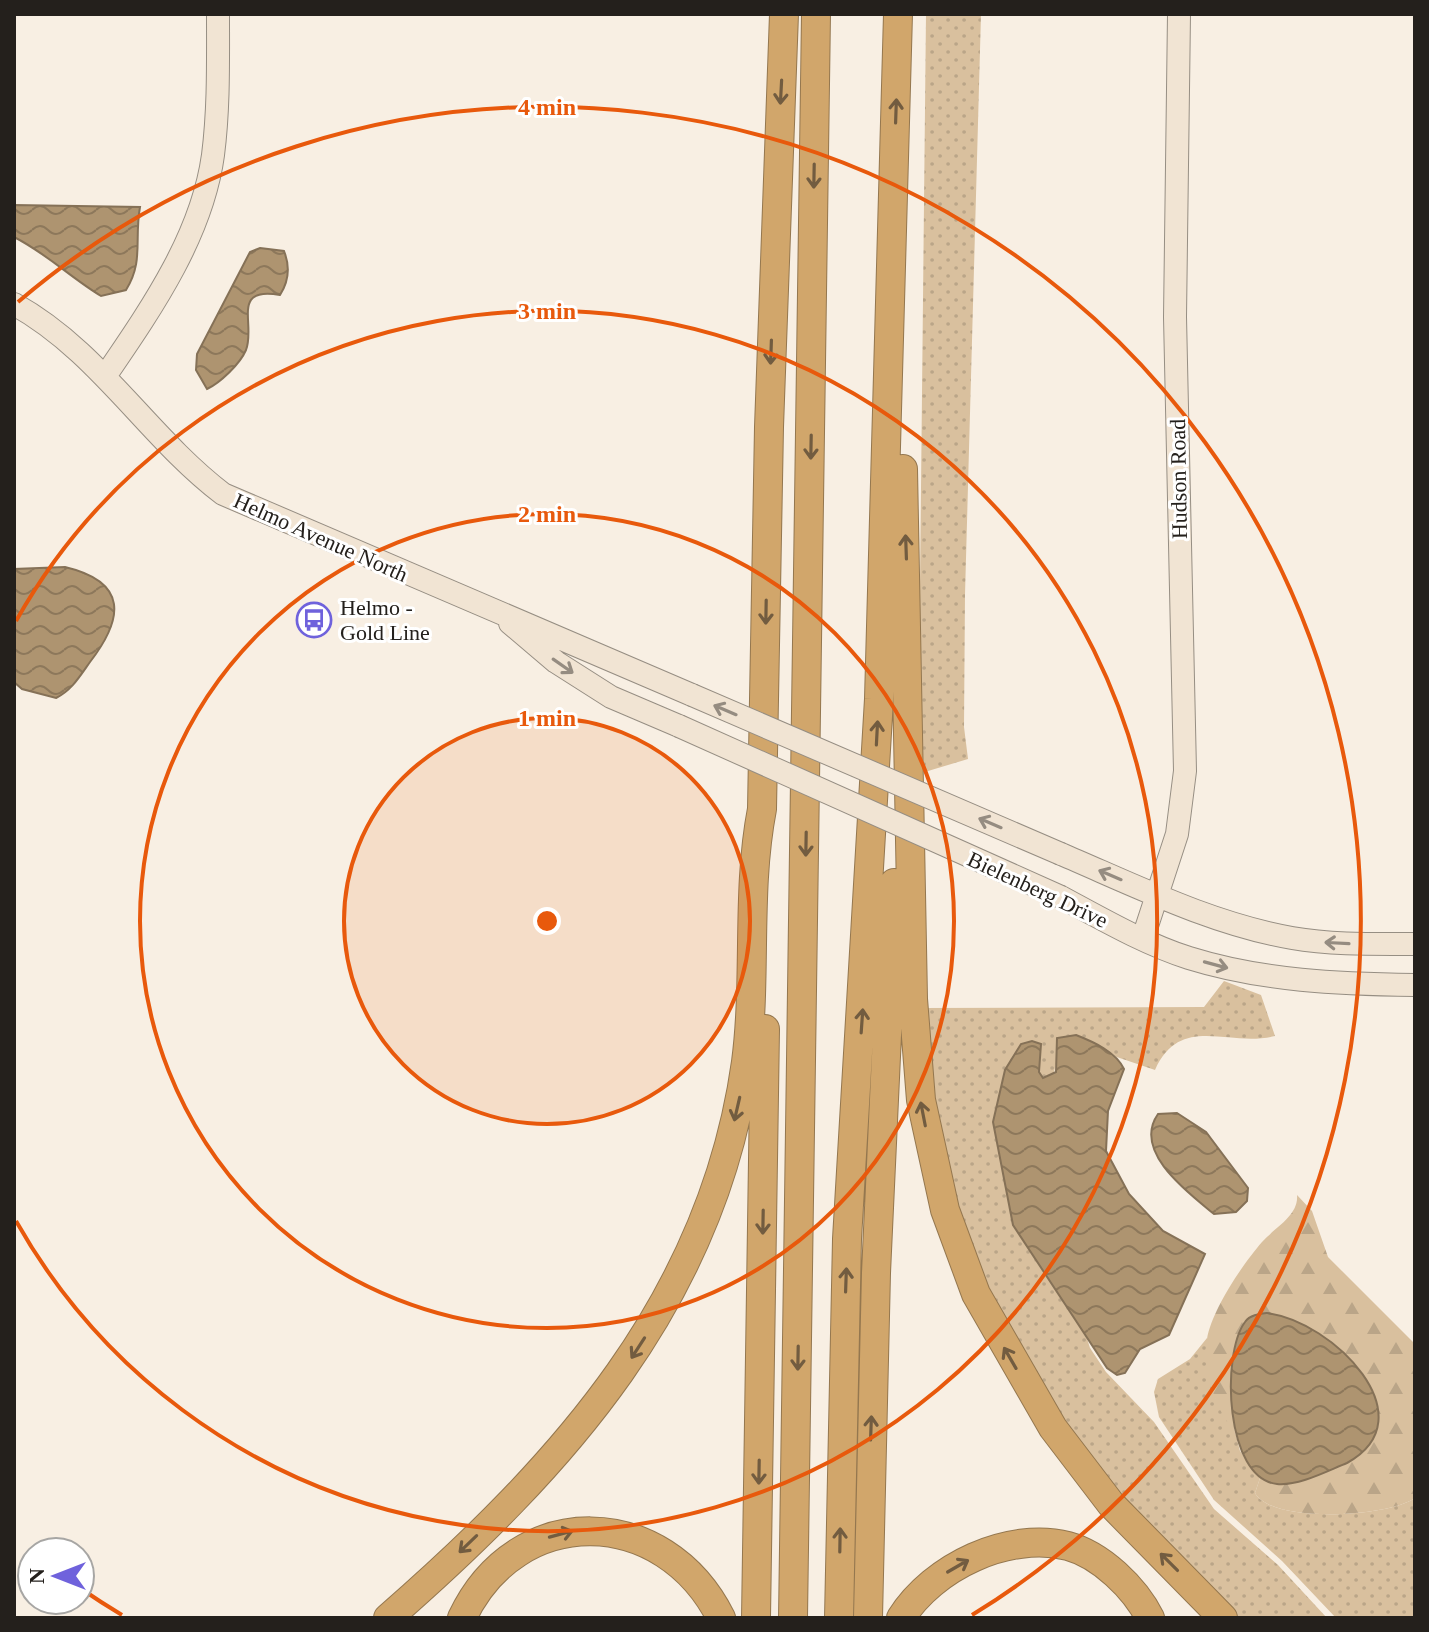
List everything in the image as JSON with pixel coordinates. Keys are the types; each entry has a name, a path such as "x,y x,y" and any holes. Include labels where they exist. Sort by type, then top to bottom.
{"highway":[{"path":"388,1618 506,1506 580,1427 617,1381 654,1323 695,1246 723,1166 745,1065 751,1018 756,843 762,809 769,427 784,14"},
{"path":"793,1618 816,14"},
{"path":"839,1618 847,1239 879,699 898,14"},
{"path":"894,189 907,593 913,999 921,1100 945,1210 976,1294 1053,1428 1111,1504 1223,1618"},
{"path":"868,1618 875,1288 907,593"},
{"path":"756,1618 768,840 762,809"},
{"path":"462,1618 494,1570 514,1555 556,1534 592,1530 632,1538 656,1548 691,1574 721,1618"},
{"path":"901,1618 931,1584 968,1561 1001,1549 1048,1545 1071,1547 1097,1560 1135,1596 1150,1618"}],"street":[{"path":"106,375 173,270 203,197 212,159 218,106 218,14"},
{"name":"Hudson Road","path":"1143,938 1177,834 1185,771 1175,317 1179,14"},
{"name":"Helmo Avenue North","path":"14,304 63,337 106,375 165,445 223,494 503,617 546,630 692,695"},
{"name":"Helmo Avenue North","path":"503,617 556,662 611,697 679,726"},
{"name":"Bielenberg Drive","path":"692,695 1159,896 1254,930 1293,939 1415,944"},
{"name":"Bielenberg Drive","path":"679,726 1061,897 1186,957 1239,971 1323,982 1415,985"}],"green space":[{"path":"926,14 981,14 965,595 964,727 968,759 918,774"},
{"path":"1224,981 1261,995 1275,1036 1257,1039 1192,1037 1178,1042 1155,1070 1105,1053 1057,1060 1051,1084 1075,1300 1090,1348 1106,1372 1154,1422 1214,1509 1278,1565 1327,1618 1237,1618 1091,1464 1005,1336 950,1198 920,1008 1204,1007"},
{"path":"1297,1195 1312,1211 1328,1257 1415,1344 1415,1498 1401,1505 1357,1513 1306,1513 1283,1510 1266,1503 1255,1493 1260,1478 1290,1483 1311,1477 1341,1465 1364,1442 1369,1415 1359,1387 1341,1360 1316,1338 1290,1322 1266,1315 1248,1319 1242,1328 1234,1356 1232,1390 1235,1432 1216,1401 1206,1363 1210,1327 1237,1275 1267,1237 1290,1215"},
{"path":"1207,1338 1208,1366 1216,1399 1235,1432 1240,1451 1260,1478 1255,1493 1266,1503 1283,1510 1331,1514 1381,1510 1415,1498 1415,1618 1336,1618 1282,1561 1214,1500 1159,1417 1154,1392 1158,1379 1190,1359"}],"water":[{"path":"14,205 140,207 137,260 126,290 101,296 14,237"},
{"path":"260,248 284,251 287,279 280,295 255,296 250,302 246,350 229,372 207,389 196,370 197,354 250,252"},
{"path":"65,567 86,574 110,592 114,617 101,646 83,672 71,687 56,698 22,689 14,682 14,569"},
{"path":"1076,1035 1110,1053 1124,1069 1108,1111 1106,1151 1129,1194 1163,1231 1205,1254 1169,1335 1140,1349 1125,1373 1117,1375 1107,1368 1013,1225 993,1122 1005,1070 1021,1044 1032,1041 1041,1044 1039,1072 1043,1078 1056,1072 1057,1038"},
{"path":"1177,1113 1206,1132 1248,1188 1247,1201 1236,1212 1214,1214 1166,1170 1157,1156 1152,1142 1152,1128 1158,1114"},
{"path":"1267,1313 1293,1320 1319,1333 1343,1352 1362,1374 1375,1398 1378,1422 1370,1444 1347,1463 1294,1483 1277,1484 1260,1477 1247,1461 1232,1413 1231,1386 1237,1338 1247,1320"}],"place":[{"name":"Helmo - Gold Line","path":"314,620"}]}
